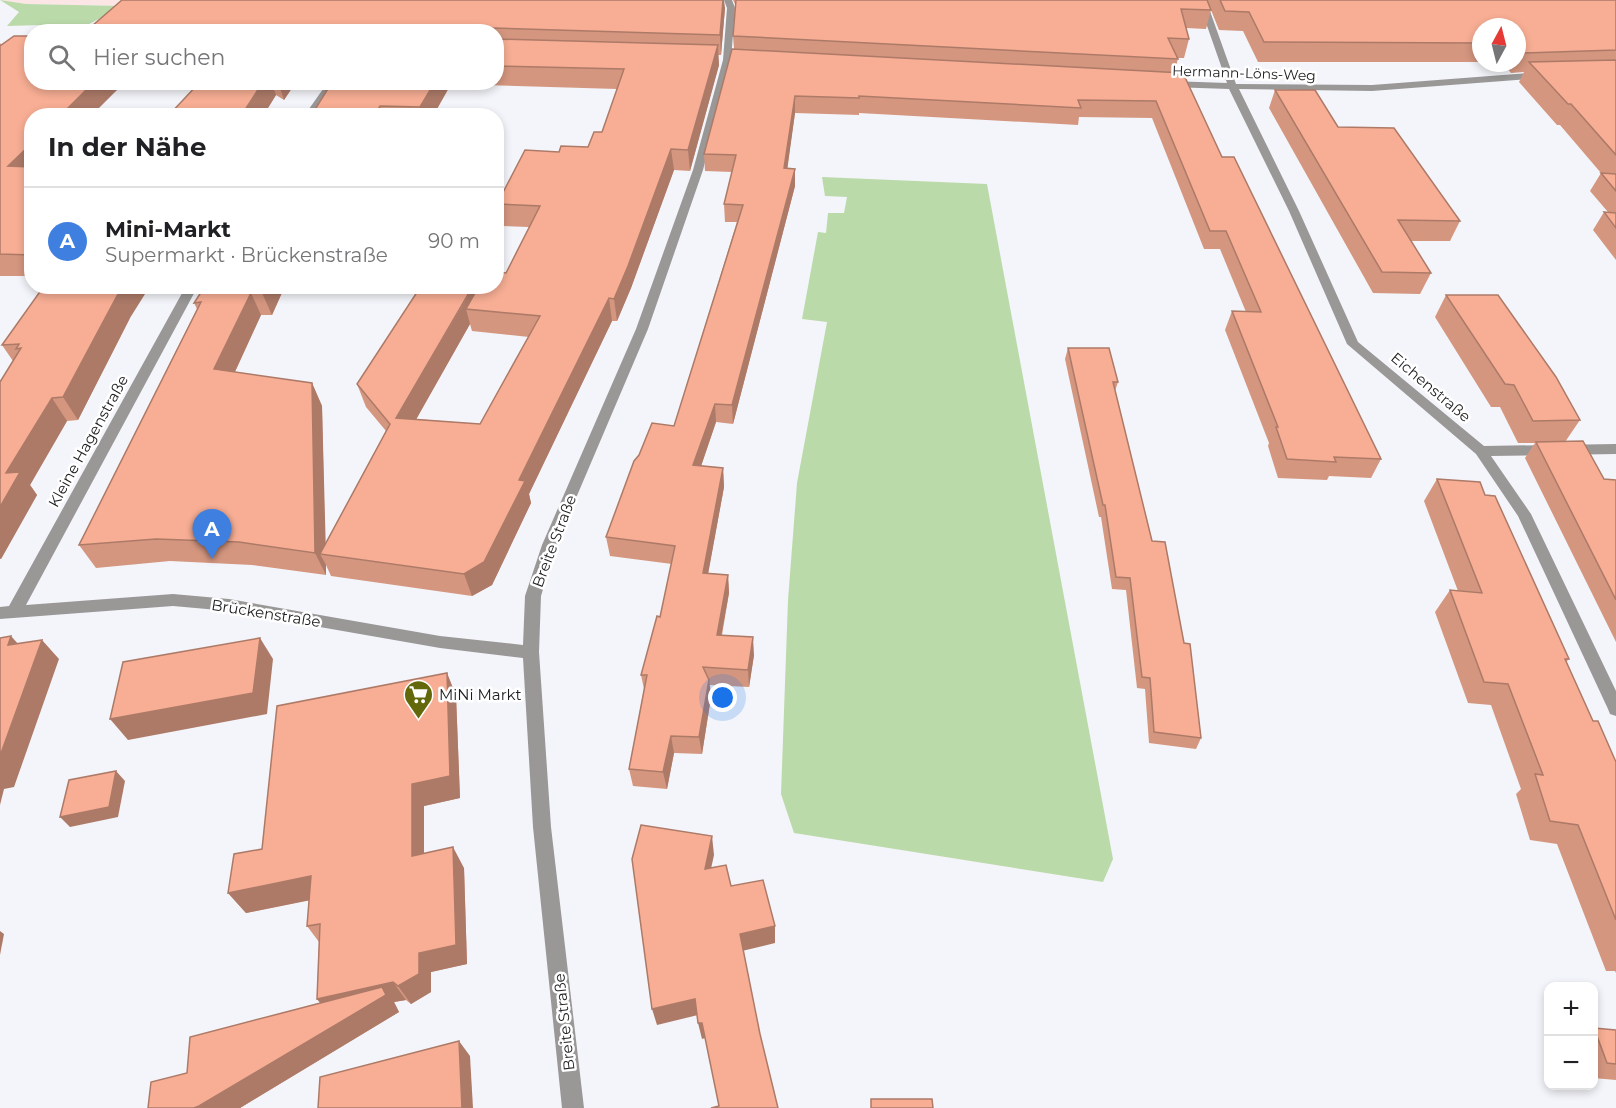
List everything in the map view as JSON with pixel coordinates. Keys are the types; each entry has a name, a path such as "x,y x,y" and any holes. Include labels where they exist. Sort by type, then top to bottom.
{"street":[{"name":"Breite Straße","path":"573,1108 542,827 531,652 533,596 549,545 642,329 698,170 727,60 731,8 728,0"},
{"name":"Eichenstraße","path":"1202,0 1233,87 1294,211 1353,344 1481,451 1524,514 1616,709"},
{"name":"Hermann-Löns-Weg","path":"1162,84 1372,88 1550,74"},
{"path":"314,108 327,90"},
{"name":"Kleine Hagenstraße","path":"7,612 187,294"},
{"path":"1481,451 1616,449"},
{"name":"Brückenstraße","path":"7,612 174,600 229,605 440,642 531,652"}],"shaded area":[{"path":"0,0 133,0 123,6 26,4"}],"green space":[{"path":"0,0 26,4 123,6 89,24 7,26 19,12"},
{"path":"822,177 987,184 1113,859 1103,882 794,833 781,794 788,600 797,483 827,322 802,319 818,232 826,233 828,213 844,213 847,197 825,196"}],"building":[{"path":"122,0 723,0 720,35 504,28 504,24 94,24"},
{"path":"736,0 1207,0 1211,10 1181,9 1189,39 1168,38 1178,59 733,36"},
{"path":"1220,0 1616,0 1616,50 1526,53 1526,18 1472,18 1472,43 1264,42 1249,12 1225,11"},
{"path":"14,36 24,36 24,90 86,90 68,108 24,108 24,151 8,166 24,167 24,255 0,254 0,46"},
{"path":"504,39 718,45 688,150 671,149 614,299 609,298 519,480 525,481 484,562 464,574 320,554 390,424 357,384 416,294 468,294 396,418 480,424 540,316 466,309 474,294 504,294 504,273 506,273 540,206 504,204 504,190 525,150 559,152 561,146 588,147 594,132 602,132 624,69 504,66"},
{"path":"732,49 1183,73 1222,157 1234,157 1381,459 1334,457 1336,462 1287,459 1276,427 1278,427 1232,311 1261,312 1226,231 1210,231 1156,101 1078,100 1081,108 859,96 859,98 795,96 784,168 795,169 732,405 715,404 693,465 723,468 703,573 728,575 717,635 753,637 748,670 703,667 709,680 699,737 671,736 663,772 629,769 647,675 641,675 657,616 660,617 675,546 606,537 634,461 639,455 652,423 674,426 743,205 724,204 736,155 704,154"},
{"path":"1616,60 1616,155 1571,104 1568,104 1529,62"},
{"path":"192,90 258,90 246,108 176,108"},
{"path":"327,90 430,90 420,107 316,108"},
{"path":"1275,90 1315,90 1338,127 1394,128 1460,221 1398,220 1431,273 1382,272"},
{"path":"1601,173 1616,174 1616,191"},
{"path":"1604,212 1616,213 1616,228"},
{"path":"38,294 118,294 63,397 52,398 6,473 20,472 0,507 0,382 21,348 16,349 19,344 2,345"},
{"path":"200,294 251,294 214,369 312,383 315,553 239,542 156,539 79,545 201,302 194,303"},
{"path":"1446,295 1498,295 1556,377 1580,420 1533,421 1514,385 1505,384"},
{"path":"1068,348 1109,348 1118,382 1113,382 1152,541 1165,542 1184,643 1190,644 1201,738 1154,732 1150,678 1142,677 1130,578 1116,577 1105,505 1103,505"},
{"path":"1583,441 1604,479 1616,480 1616,600 1536,442"},
{"path":"1437,479 1480,482 1485,495 1495,496 1569,659 1565,659 1593,721 1598,721 1616,762 1616,920 1578,825 1550,821 1535,774 1543,775 1508,684 1484,682 1450,590 1482,593"},
{"path":"11,636 8,645 42,640 0,756 0,638"},
{"path":"260,638 253,693 110,719 123,662"},
{"path":"447,673 450,776 412,784 412,856 453,847 456,945 419,953 419,974 398,986 393,982 317,999 320,924 307,926 311,876 228,893 234,854 262,849 277,706"},
{"path":"116,771 109,807 60,817 69,780"},
{"path":"641,825 712,836 705,869 726,865 731,886 763,880 775,926 740,934 778,1108 711,1108 719,1106 702,1023 698,1023 695,999 652,1009 632,859"},
{"path":"382,987 386,995 199,1106 194,1108 148,1108 151,1082 187,1073 190,1037"},
{"path":"1598,1028 1616,1030 1616,1064 1607,1063 1598,1039"},
{"path":"459,1041 462,1108 318,1108 320,1077"},
{"path":"871,1099 932,1099 933,1108 871,1108"}],"place":[{"name":"Mini-Markt","path":"212,559"},
{"name":"MiNi Markt","path":"418,720"}]}
